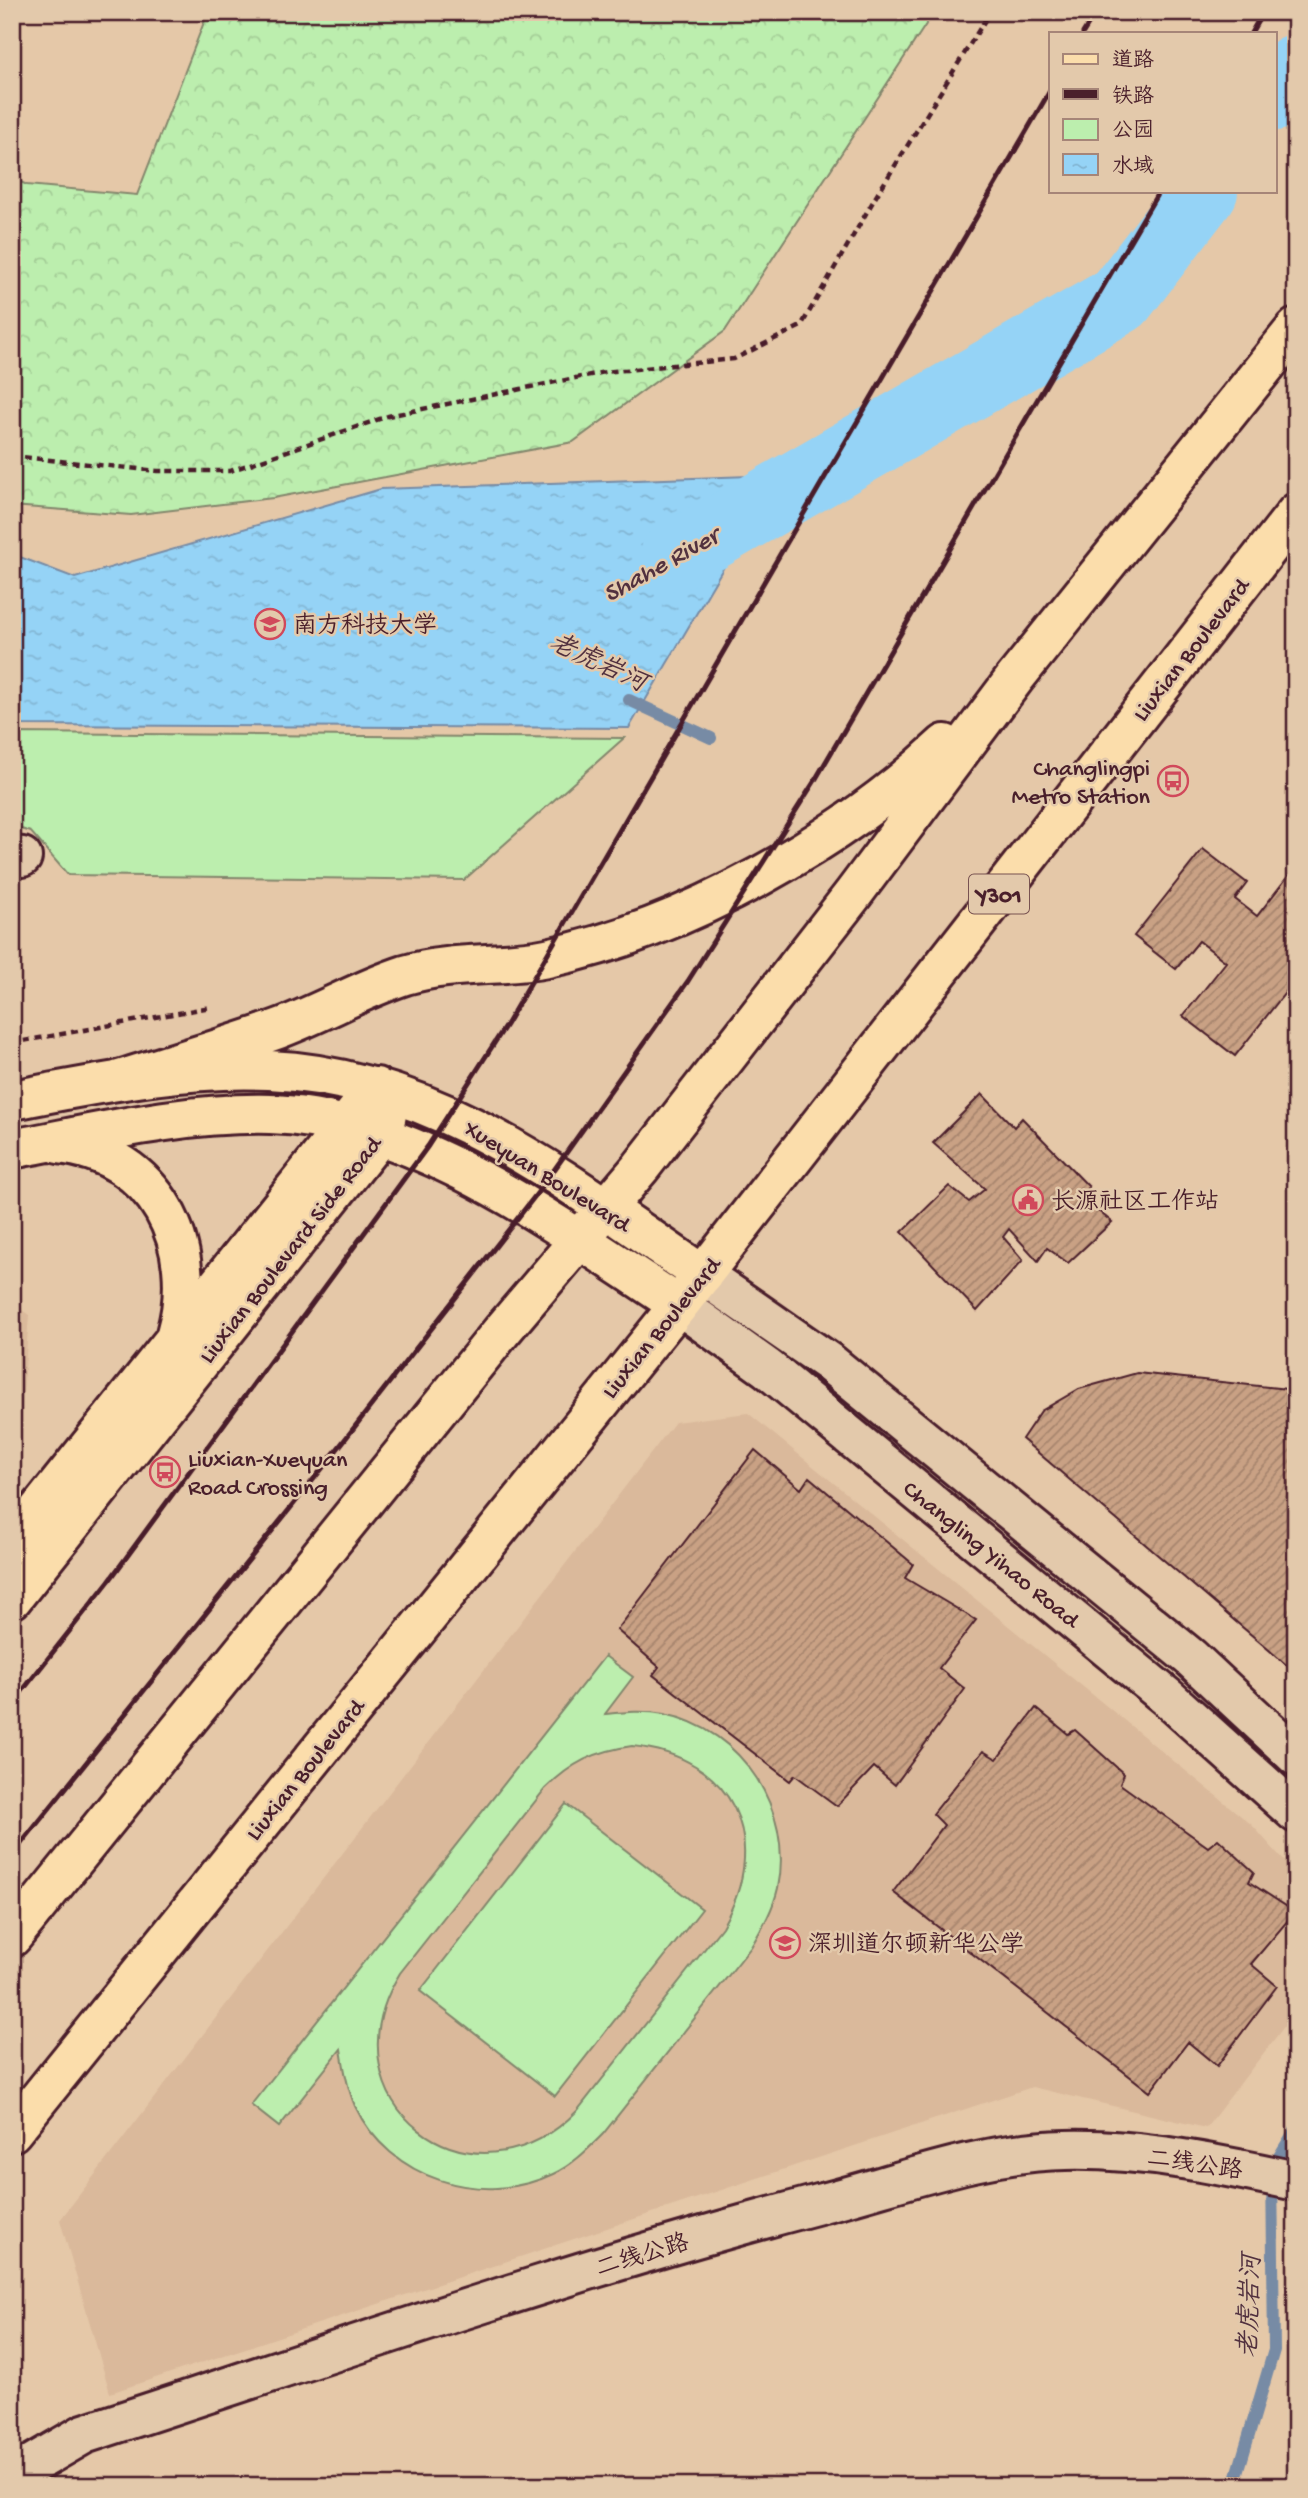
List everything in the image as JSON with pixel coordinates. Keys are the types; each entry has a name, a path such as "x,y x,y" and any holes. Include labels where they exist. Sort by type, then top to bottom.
{"main road":[{"path":"12,1937 483,1354 605,1209 854,894 1015,678 1296,328"},
{"name":"Liuxian Boulevard","path":"12,2132 679,1306 1296,513"},
{"path":"116,1081 276,1029 378,986 429,970 544,958 591,947 662,921 743,884 812,846 875,804 924,764 1015,678"},
{"name":"Xueyuan Boulevard","path":"12,1100 116,1081 204,1071 268,1070 314,1073 376,1087 442,1111 484,1131 703,1275"},
{"name":"Liuxian Boulevard Side Road","path":"12,1599 361,1132 376,1087"},
{"name":"Xueyuan Boulevard","path":"24,1147 119,1129 224,1116 271,1114 361,1132 478,1180 579,1240 679,1306"},
{"name":"Liuxian Boulevard Side Road","path":"12,1543 176,1338 361,1132"},
{"path":"24,1147 78,1146 99,1152 121,1164 153,1194 177,1238 183,1265 185,1290 176,1338"}],"street":[{"name":"Changling Yihao Road","path":"703,1275 830,1363 1190,1657 1296,1756"},
{"name":"Changling Yihao Road","path":"679,1306 767,1368 1167,1697 1296,1813"},
{"name":"二线公路","path":"12,2476 84,2434 628,2258 735,2226 1001,2157 1064,2150 1119,2152 1243,2170 1296,2181"}],"path":[{"path":"12,456 157,471 230,471 388,416 605,372 734,359 801,326 875,198 990,12"},
{"path":"12,1043 214,1007"}],"shaded area":[{"path":"12,1303 29,1315 19,1448 12,1456"},
{"name":"深圳道尔顿新华公学","path":"748,1413 1252,1825 1296,1874 1296,2011 1206,2128 1032,2087 110,2393 60,2220 675,1422"}],"green space":[{"path":"208,12 934,12 725,331 573,442 273,498 131,515 12,506 12,178 27,185 137,195"},
{"path":"12,733 624,738 464,880 68,875 31,832 12,826"},
{"path":"605,1656 633,1677 605,1714 649,1712 692,1723 717,1737 739,1755 756,1778 770,1803 778,1830 781,1859 778,1888 767,1919 751,1947 603,2134 567,2166 526,2184 497,2188 468,2187 440,2180 414,2169 390,2152 370,2131 352,2099 341,2049 279,2127 251,2105","holes":["632,1746 667,1753 696,1766 718,1785 734,1808 743,1834 744,1863 737,1895 722,1927 577,2111 536,2141 494,2153 454,2148 419,2130 393,2101 379,2064 381,2020 400,1973 545,1789 555,1780 574,1765 619,1748"]},
{"path":"566,1804 702,1909 555,2096 420,1991"}],"water":[{"path":"778,475 629,728 12,725 12,554 75,578 381,489"}],"building":[{"path":"1203,849 1247,883 1235,899 1257,916 1296,866 1296,979 1235,1056 1183,1016 1226,962 1199,941 1176,969 1134,936"},
{"name":"长源社区工作站","path":"982,1094 1014,1127 1022,1118 1089,1187 1082,1198 1112,1222 1068,1263 1047,1248 1038,1261 1009,1229 1003,1237 1023,1260 977,1311 902,1232 949,1186 969,1202 985,1189 933,1143"},
{"path":"1137,1373 1296,1390 1296,1673 1022,1439 1041,1411 1079,1389"},
{"path":"755,1450 801,1489 809,1477 913,1564 905,1578 976,1620 939,1668 965,1689 895,1785 874,1767 837,1806 795,1775 790,1781 653,1675 659,1667 617,1630"},
{"path":"1036,1708 1068,1734 1075,1730 1124,1774 1120,1784 1208,1847 1218,1839 1254,1872 1249,1882 1295,1912 1251,1964 1277,1986 1217,2066 1188,2042 1150,2092 893,1892 944,1825 933,1814 983,1751 997,1759"}],"waterway":[{"name":"Shahe River","path":"1276,95 1296,69"},
{"name":"Shahe River","path":"675,556 1120,299 1202,192"},
{"name":"老虎岩河","path":"629,700 711,738"},
{"name":"老虎岩河","path":"1234,2486 1274,2350 1272,2168 1296,2129"}],"railway":[{"path":"1084,32 1096,12"},
{"path":"1252,32 1263,12"},
{"path":"12,1704 109,1581 428,1146 506,1025 1049,92"},
{"path":"12,1855 321,1470 542,1187 688,981 814,782 1158,192"}],"place":[{"name":"南方科技大学","path":"270,624"},
{"name":"Changlingpi Metro Station","path":"1173,781"},
{"name":"长源社区工作站","path":"1028,1200"},
{"name":"Liuxian-Xueyuan Road Crossing","path":"165,1472"},
{"name":"深圳道尔顿新华公学","path":"785,1943"}]}
